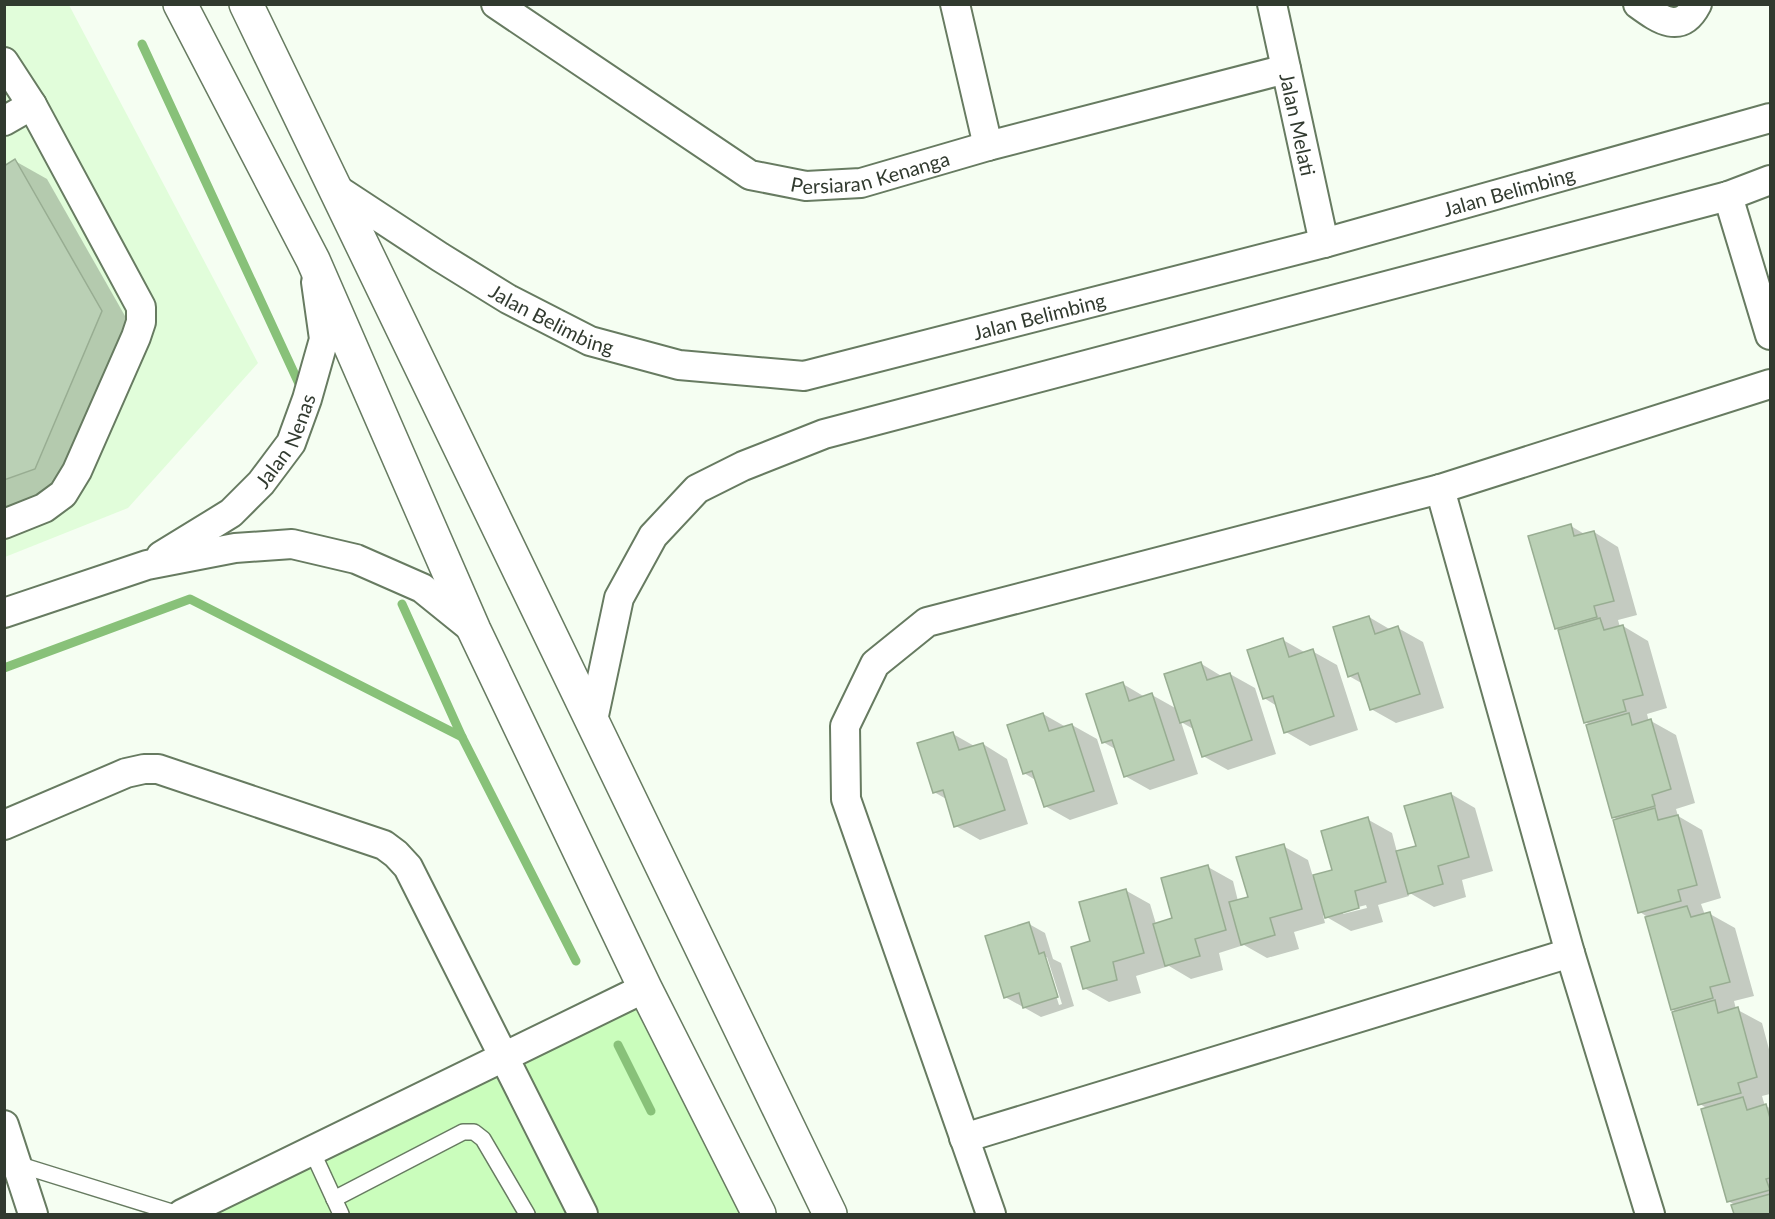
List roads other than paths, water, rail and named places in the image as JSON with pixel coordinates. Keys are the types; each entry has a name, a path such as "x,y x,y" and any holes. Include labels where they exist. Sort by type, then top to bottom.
{"main road":[{"path":"180,4 313,260 474,630 645,988 759,1215"},
{"path":"246,4 830,1215"}],"street":[{"name":"Persiaran Kenanga","path":"496,4 750,175 806,186 861,183 988,146 1286,69"},
{"path":"955,4 988,146"},
{"name":"Jalan Melati","path":"1272,4 1324,243"},
{"path":"1638,4 1658,19 1679,22 1691,16 1697,4"},
{"path":"4,62 32,105 141,307 141,322 136,337 77,471 63,494 44,508 4,524"},
{"path":"4,121 32,105"},
{"name":"Jalan Belimbing","path":"335,188 508,299 590,341 679,365 804,376 1324,243 1770,118"},
{"path":"593,720 619,598 653,536 697,489 742,466 824,434 1728,195 1770,180"},
{"path":"1728,195 1770,335"},
{"name":"Jalan Nenas","path":"147,565 231,513 261,483 291,443 307,399 324,339 313,260"},
{"path":"991,1215 846,799 845,726 875,664 927,622 1440,489 1770,384"},
{"path":"1440,489 1570,953 1650,1215"},
{"name":"Jalan Nenas","path":"4,613 147,565 235,548 292,544 356,559 422,588 474,630"},
{"path":"4,825 126,773 158,769 384,845 408,867 583,1215"},
{"path":"964,1138 1570,953"},
{"path":"180,1215 216,1206 312,1151 645,988"},
{"path":"4,1125 33,1215"}],"lane":[{"path":"334,1199 463,1132 474,1132 483,1139 527,1215"},
{"path":"312,1151 341,1215"},
{"path":"17,1164 180,1215"}],"waterway":[{"path":"142,44 301,388"},
{"path":"4,668 190,599 462,737"},
{"path":"402,604 462,737 576,961"},
{"path":"618,1045 651,1111"}]}
